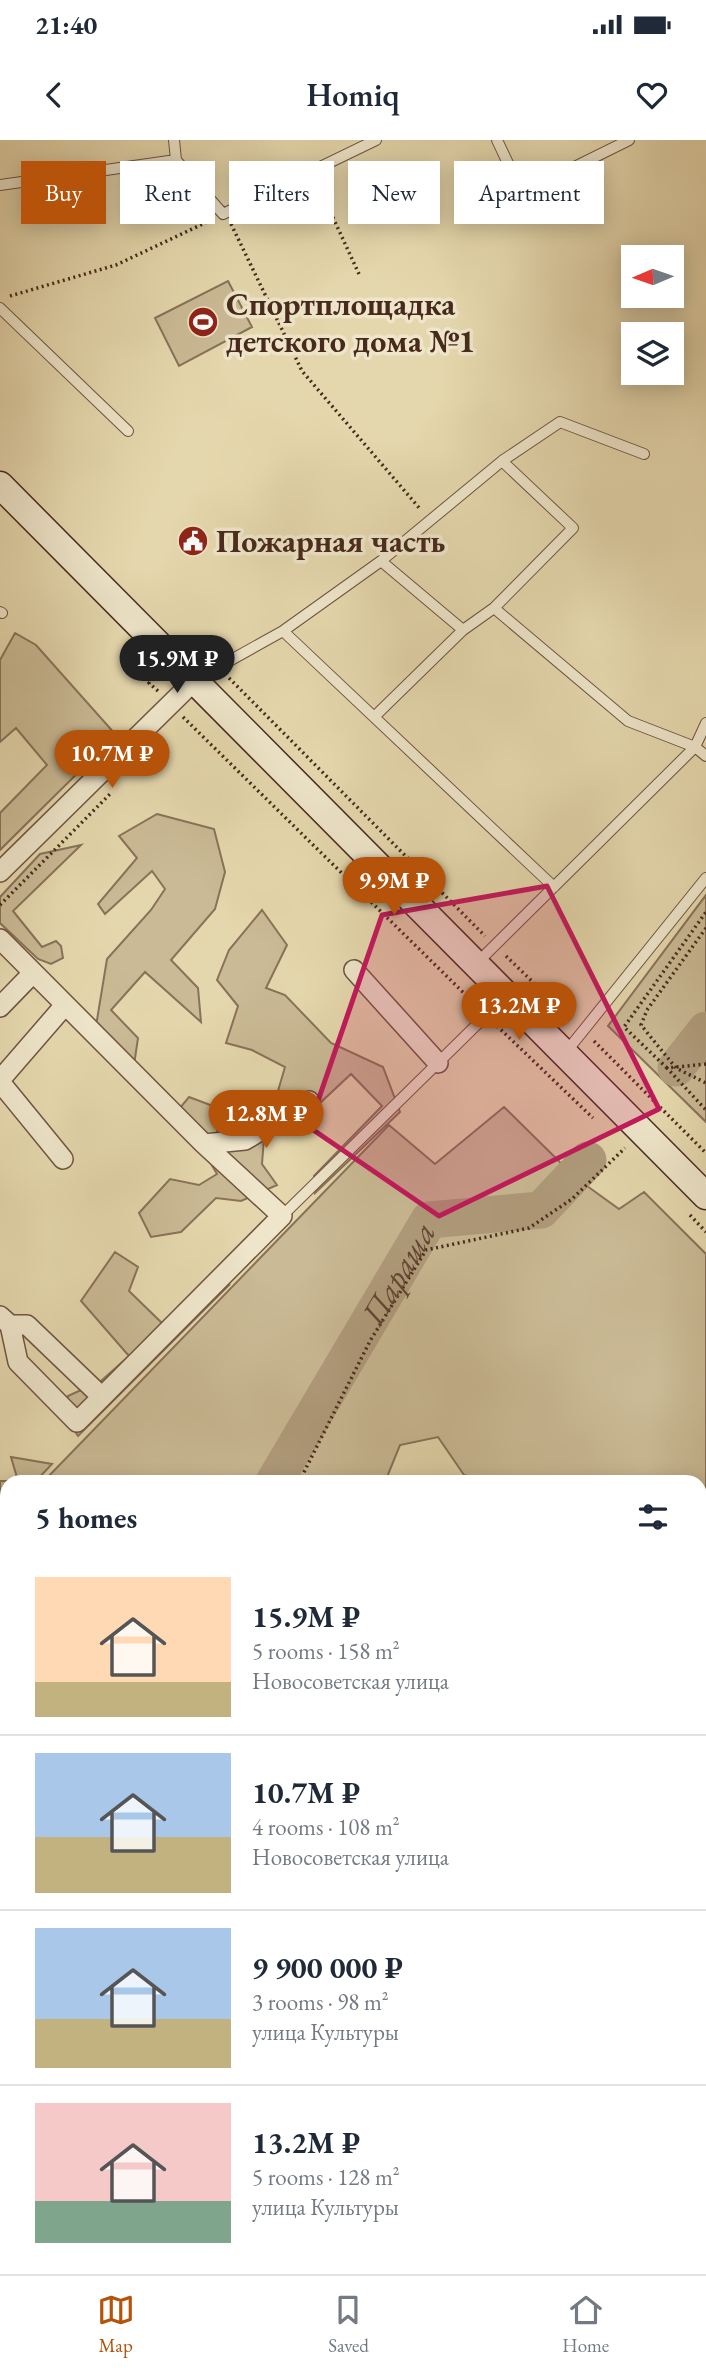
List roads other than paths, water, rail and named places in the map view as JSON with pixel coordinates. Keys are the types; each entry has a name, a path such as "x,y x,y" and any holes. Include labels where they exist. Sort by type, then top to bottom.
{"main road":[{"path":"0,485 505,996 703,1187"}],"street":[{"path":"0,872 195,680"},
{"path":"0,939 204,1144 282,1216 77,1422 18,1362 5,1320"},
{"path":"354,970 438,1063"},
{"path":"0,1007 33,973"},
{"path":"63,1159 0,1081 65,1005"},
{"path":"204,1144 245,1140 309,1101"},
{"path":"5,1320 27,1325 102,1397"}],"lane":[{"path":"174,140 176,160 225,213 376,140"},
{"path":"496,140 522,193 629,140"},
{"path":"0,185 176,160"},
{"path":"0,307 128,431"},
{"path":"195,680 283,631 381,561 502,461 561,422 643,454"},
{"path":"374,717 463,630 494,608 573,528 502,461"},
{"path":"381,561 463,630"},
{"path":"494,608 628,721 695,747 706,755"},
{"path":"283,631 554,887"},
{"path":"475,966 695,747 706,723"},
{"path":"566,1052 706,878"},
{"path":"282,1216 505,996"}],"waterway":[{"name":"Параша","path":"676,1068 706,1030"},
{"name":"Параша","path":"278,1475 429,1220 541,1210 588,1160"}],"place":[{"name":"Спортплощадка детского дома №1","path":"203,322"},
{"name":"Пожарная часть","path":"193,541"}]}
